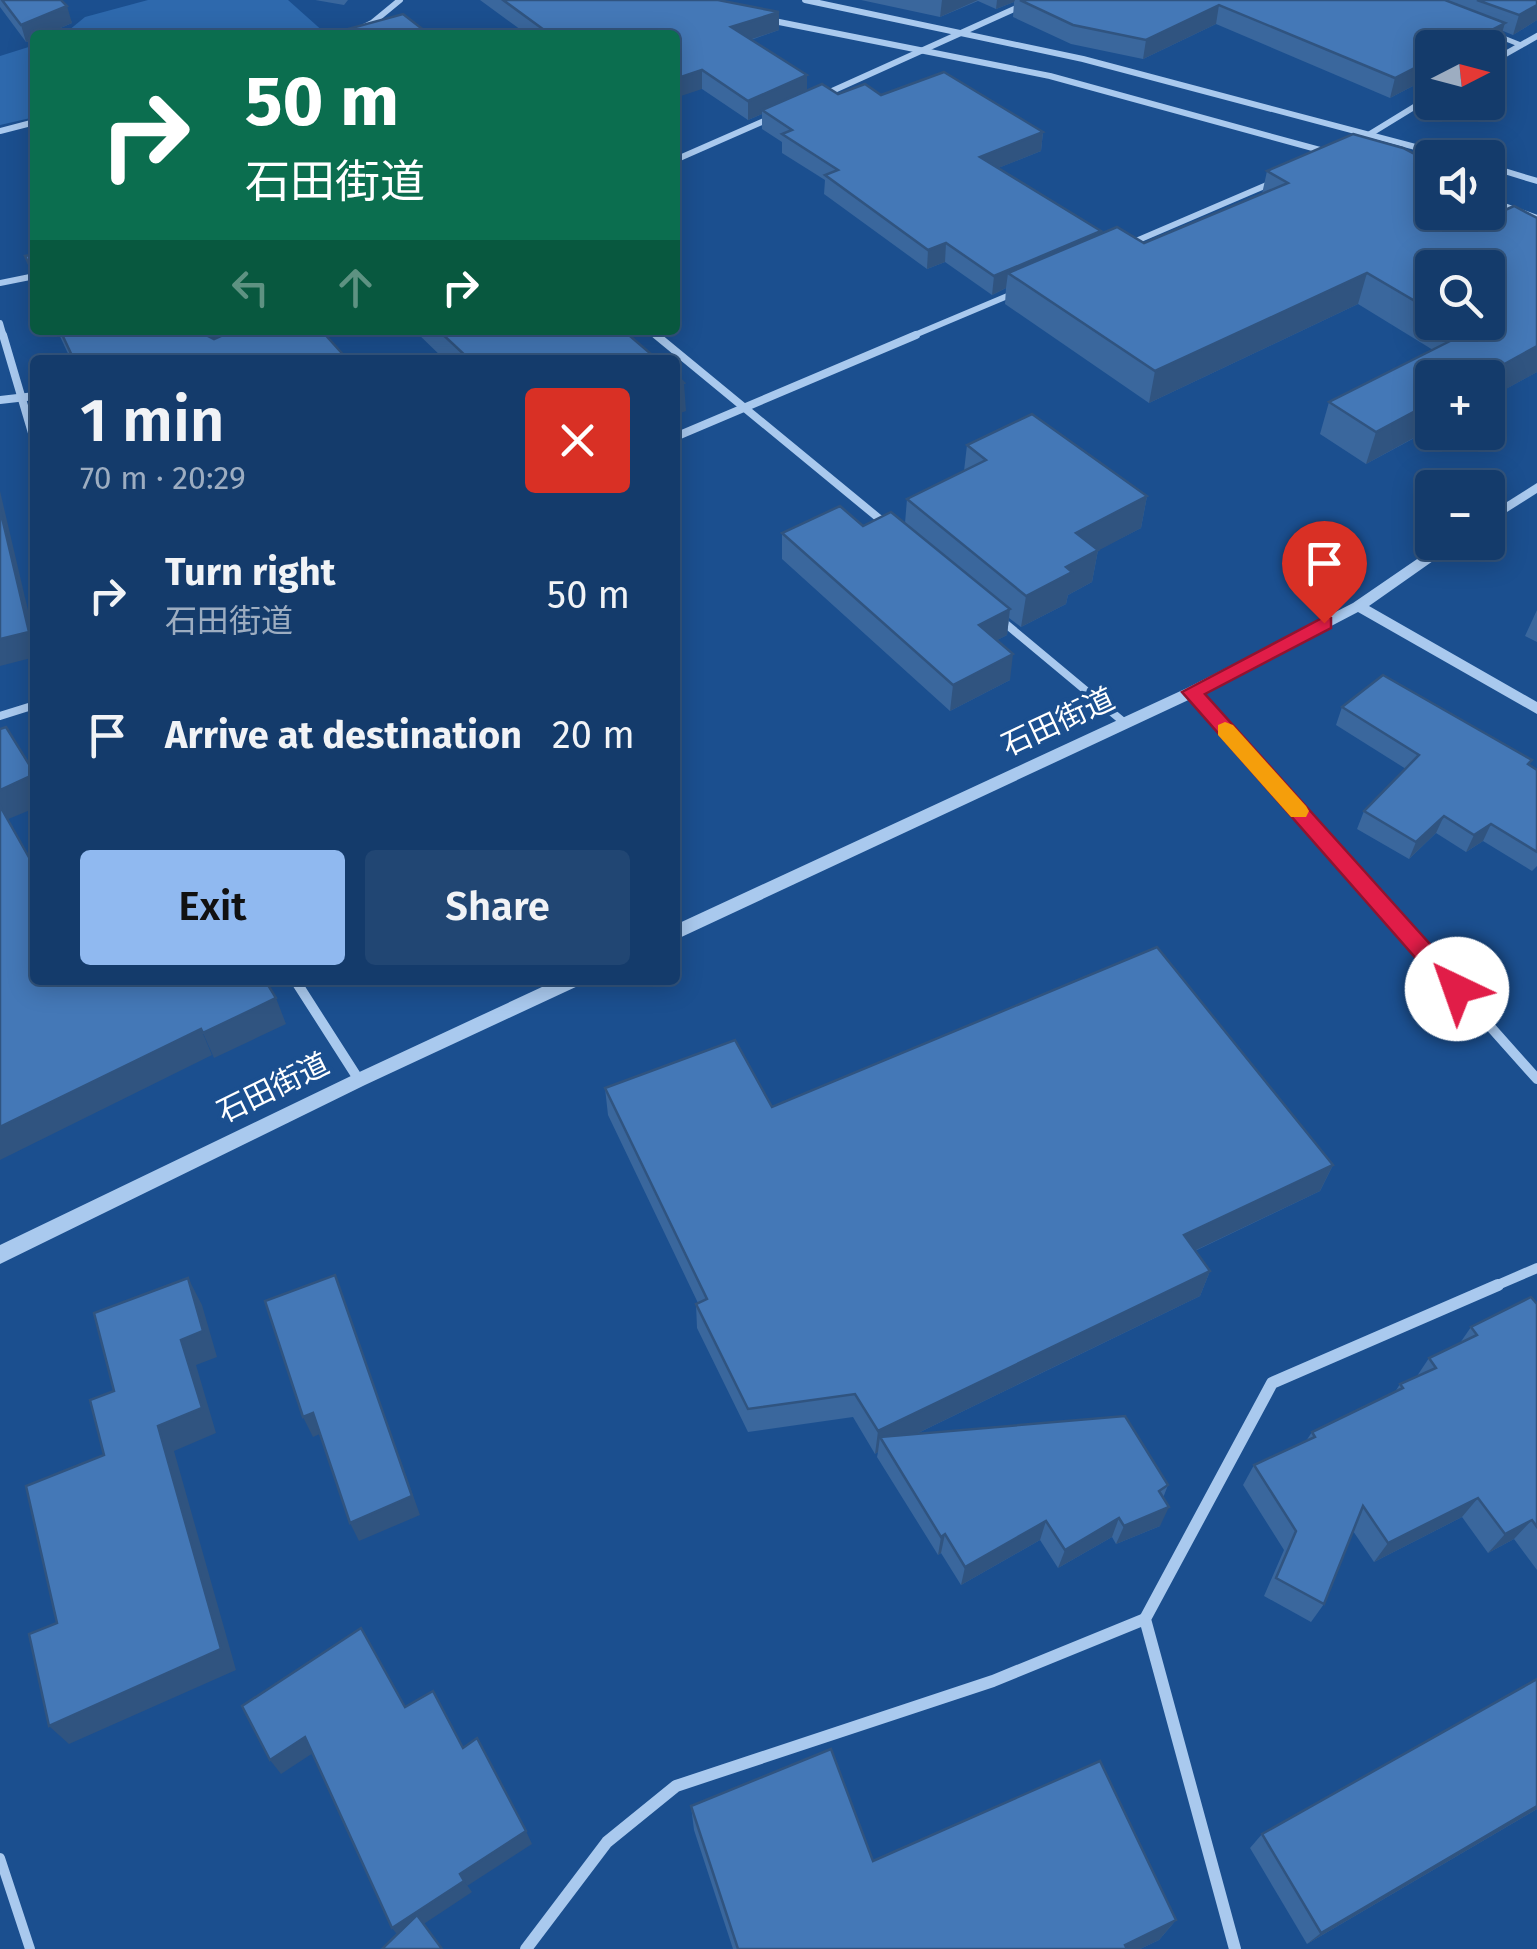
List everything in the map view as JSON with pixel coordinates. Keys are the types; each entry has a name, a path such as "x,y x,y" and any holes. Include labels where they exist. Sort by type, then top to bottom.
{"street":[{"path":"358,30 400,0"},
{"path":"805,0 1084,59 1415,146"},
{"path":"809,101 1034,0"},
{"path":"764,19 1124,95 1338,155"},
{"path":"1505,54 1537,36"},
{"path":"1320,163 1415,106"},
{"path":"680,158 791,110"},
{"path":"0,131 30,123"},
{"path":"1505,171 1537,181"},
{"path":"1122,247 1284,178"},
{"path":"1505,206 1537,218"},
{"path":"0,283 30,277"},
{"path":"680,435 1032,285"},
{"path":"0,323 30,427"},
{"path":"656,335 897,534"},
{"path":"0,400 30,396"},
{"path":"1505,509 1537,487"},
{"name":"石田街道","path":"680,931 1192,692 1358,606 1426,560"},
{"path":"1358,606 1537,709"},
{"path":"989,610 1126,724"},
{"path":"1192,692 1537,1078"},
{"path":"0,716 30,707"},
{"path":"297,985 358,1080"},
{"name":"石田街道","path":"0,1255 358,1080 563,985"},
{"path":"526,1949 606,1842 676,1786 993,1681 1144,1619 1272,1382 1537,1268"},
{"path":"1144,1619 1235,1949"}],"lane":[{"path":"1505,38 1521,45"},
{"path":"0,1858 30,1949"}],"shaded area":[{"path":"148,0 288,0 322,30 69,30 85,17"},
{"path":"30,47 30,118 0,125 0,56"}],"building":[{"path":"2,0 61,0 67,6 21,25"},
{"path":"503,0 718,0 779,12 731,27 807,75 748,101 702,70 680,77 680,30 544,30"},
{"path":"1020,0 1445,0 1505,23 1492,30 1415,30 1415,68 1395,78 1219,5 1146,40 1073,25"},
{"path":"1477,0 1537,0 1537,5 1519,15"},
{"path":"403,14 424,30 344,30"},
{"path":"944,72 1043,132 980,157 1101,231 994,276 946,243 928,250 825,175 838,170 782,134 792,130 762,110 822,84 838,94 865,84 881,95"},
{"path":"1353,134 1415,154 1415,230 1505,230 1505,210 1514,206 1537,218 1537,346 1505,364 1505,360 1415,360 1415,411 1376,432 1329,402 1452,340 1505,340 1505,250 1415,250 1415,301 1367,273 1155,371 1008,273 1117,227 1144,243 1288,183 1267,171"},
{"path":"62,335 206,335 214,339 223,335 326,335 344,355 72,355"},
{"path":"443,335 629,335 652,355 465,355"},
{"path":"1032,414 1147,496 1076,533 1098,550 1066,567 1072,572 1026,596 907,499 986,460 967,445"},
{"path":"840,506 863,526 891,512 1010,609 979,625 1013,654 953,685 782,533"},
{"path":"0,509 29,632 0,639"},
{"path":"1383,675 1532,760 1528,764 1537,770 1537,852 1491,824 1474,835 1444,816 1416,842 1364,811 1419,755 1342,707"},
{"path":"6,727 30,766 30,776 0,790 0,729"},
{"path":"0,806 30,859 30,985 268,985 276,998 203,1033 201,1029 0,1127"},
{"path":"1157,947 1333,1165 1184,1235 1210,1271 878,1431 855,1394 748,1409 696,1304 707,1299 605,1088 735,1040 772,1107"},
{"path":"335,1275 412,1496 350,1523 313,1413 303,1417 265,1301"},
{"path":"188,1278 203,1331 181,1340 202,1408 158,1426 221,1649 49,1726 29,1634 57,1623 26,1486 104,1455 90,1400 114,1391 94,1313"},
{"path":"1531,1297 1537,1304 1537,1527 1532,1520 1505,1534 1478,1498 1388,1543 1363,1506 1324,1604 1276,1578 1296,1531 1254,1465 1315,1437 1312,1432 1436,1368 1429,1358 1477,1335 1471,1327"},
{"path":"1125,1416 1168,1485 1159,1491 1169,1507 1124,1526 1119,1518 1065,1550 1046,1521 965,1567 945,1534 941,1537 880,1437"},
{"path":"361,1628 405,1707 433,1691 463,1748 477,1738 526,1831 460,1874 464,1881 392,1928 305,1737 270,1760 242,1706"},
{"path":"1537,1679 1537,1806 1321,1933 1262,1834"},
{"path":"831,1749 873,1861 1100,1761 1176,1920 1125,1945 1127,1949 738,1949 691,1806"},
{"path":"417,1915 442,1949 382,1949"}],"slow traffic":[{"path":"1225,730 1298,811"}],"route":[{"path":"1324,623 1192,692 1457,989"}]}
